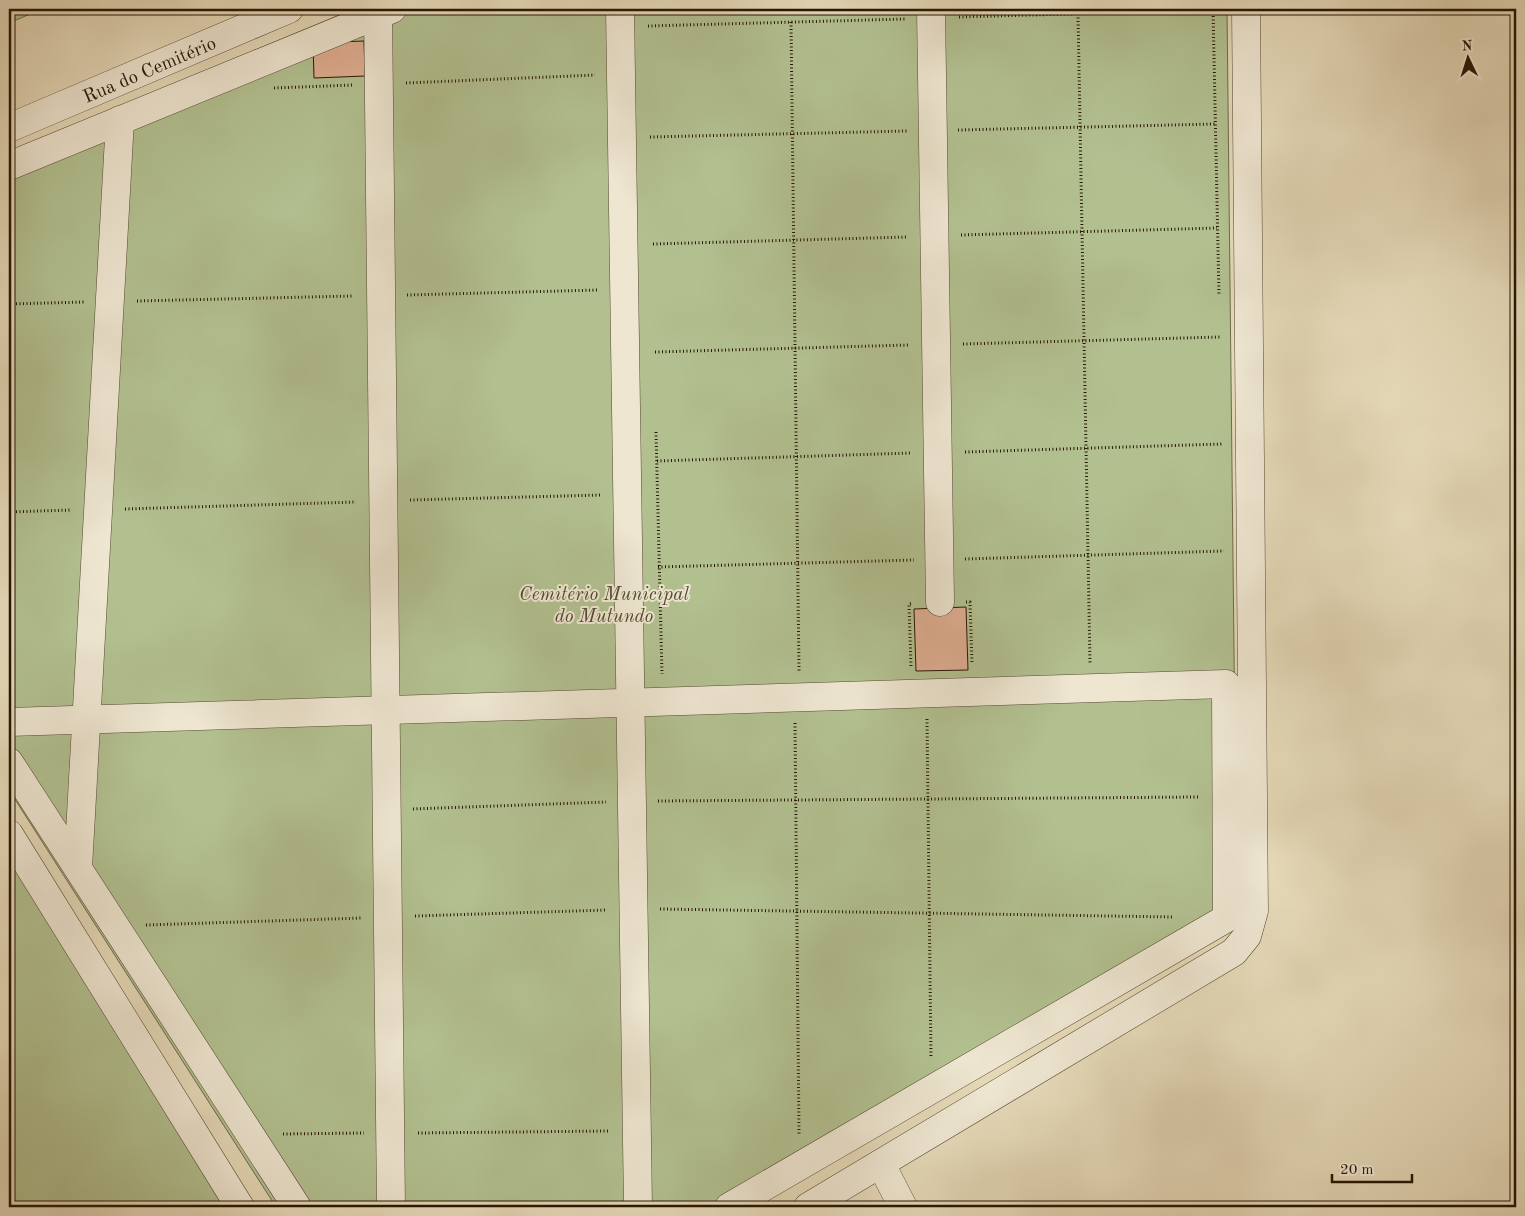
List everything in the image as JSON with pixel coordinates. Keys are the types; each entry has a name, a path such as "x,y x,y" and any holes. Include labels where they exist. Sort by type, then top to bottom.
{"street":[{"name":"Rua do Cemitério","path":"9,128 289,9"},
{"path":"620,9 638,1207"},
{"path":"931,9 940,602"},
{"path":"808,1207 1234,952 1247,936 1254,911 1254,901 1246,9"},
{"path":"9,166 384,10 383,296 391,1207"},
{"path":"78,868 120,120"},
{"path":"9,722 630,702 797,684 927,694 1226,684 1226,918 729,1207"},
{"path":"9,762 297,1207"},
{"path":"9,834 240,1207"},
{"path":"881,1164 903,1207"}],"path":[{"path":"1078,14 1090,663"},
{"path":"791,22 800,1166"},
{"path":"9,304 624,290"},
{"path":"9,512 627,494"},
{"path":"927,694 932,1089"},
{"path":"387,810 631,801 1226,797"},
{"path":"115,926 633,909 1177,917"},
{"path":"250,1134 636,1131"}],"green space":[{"path":"9,9 42,9 9,23"},
{"name":"Cemitério Municipal do Mutundo","path":"354,9 1227,9 1237,926 750,1207 276,1207 9,790 9,152"},
{"path":"9,834 240,1207 9,1207"}],"building":[{"path":"364,41 365,76 314,78 313,43"},
{"path":"966,607 968,670 916,671 914,609"}]}
